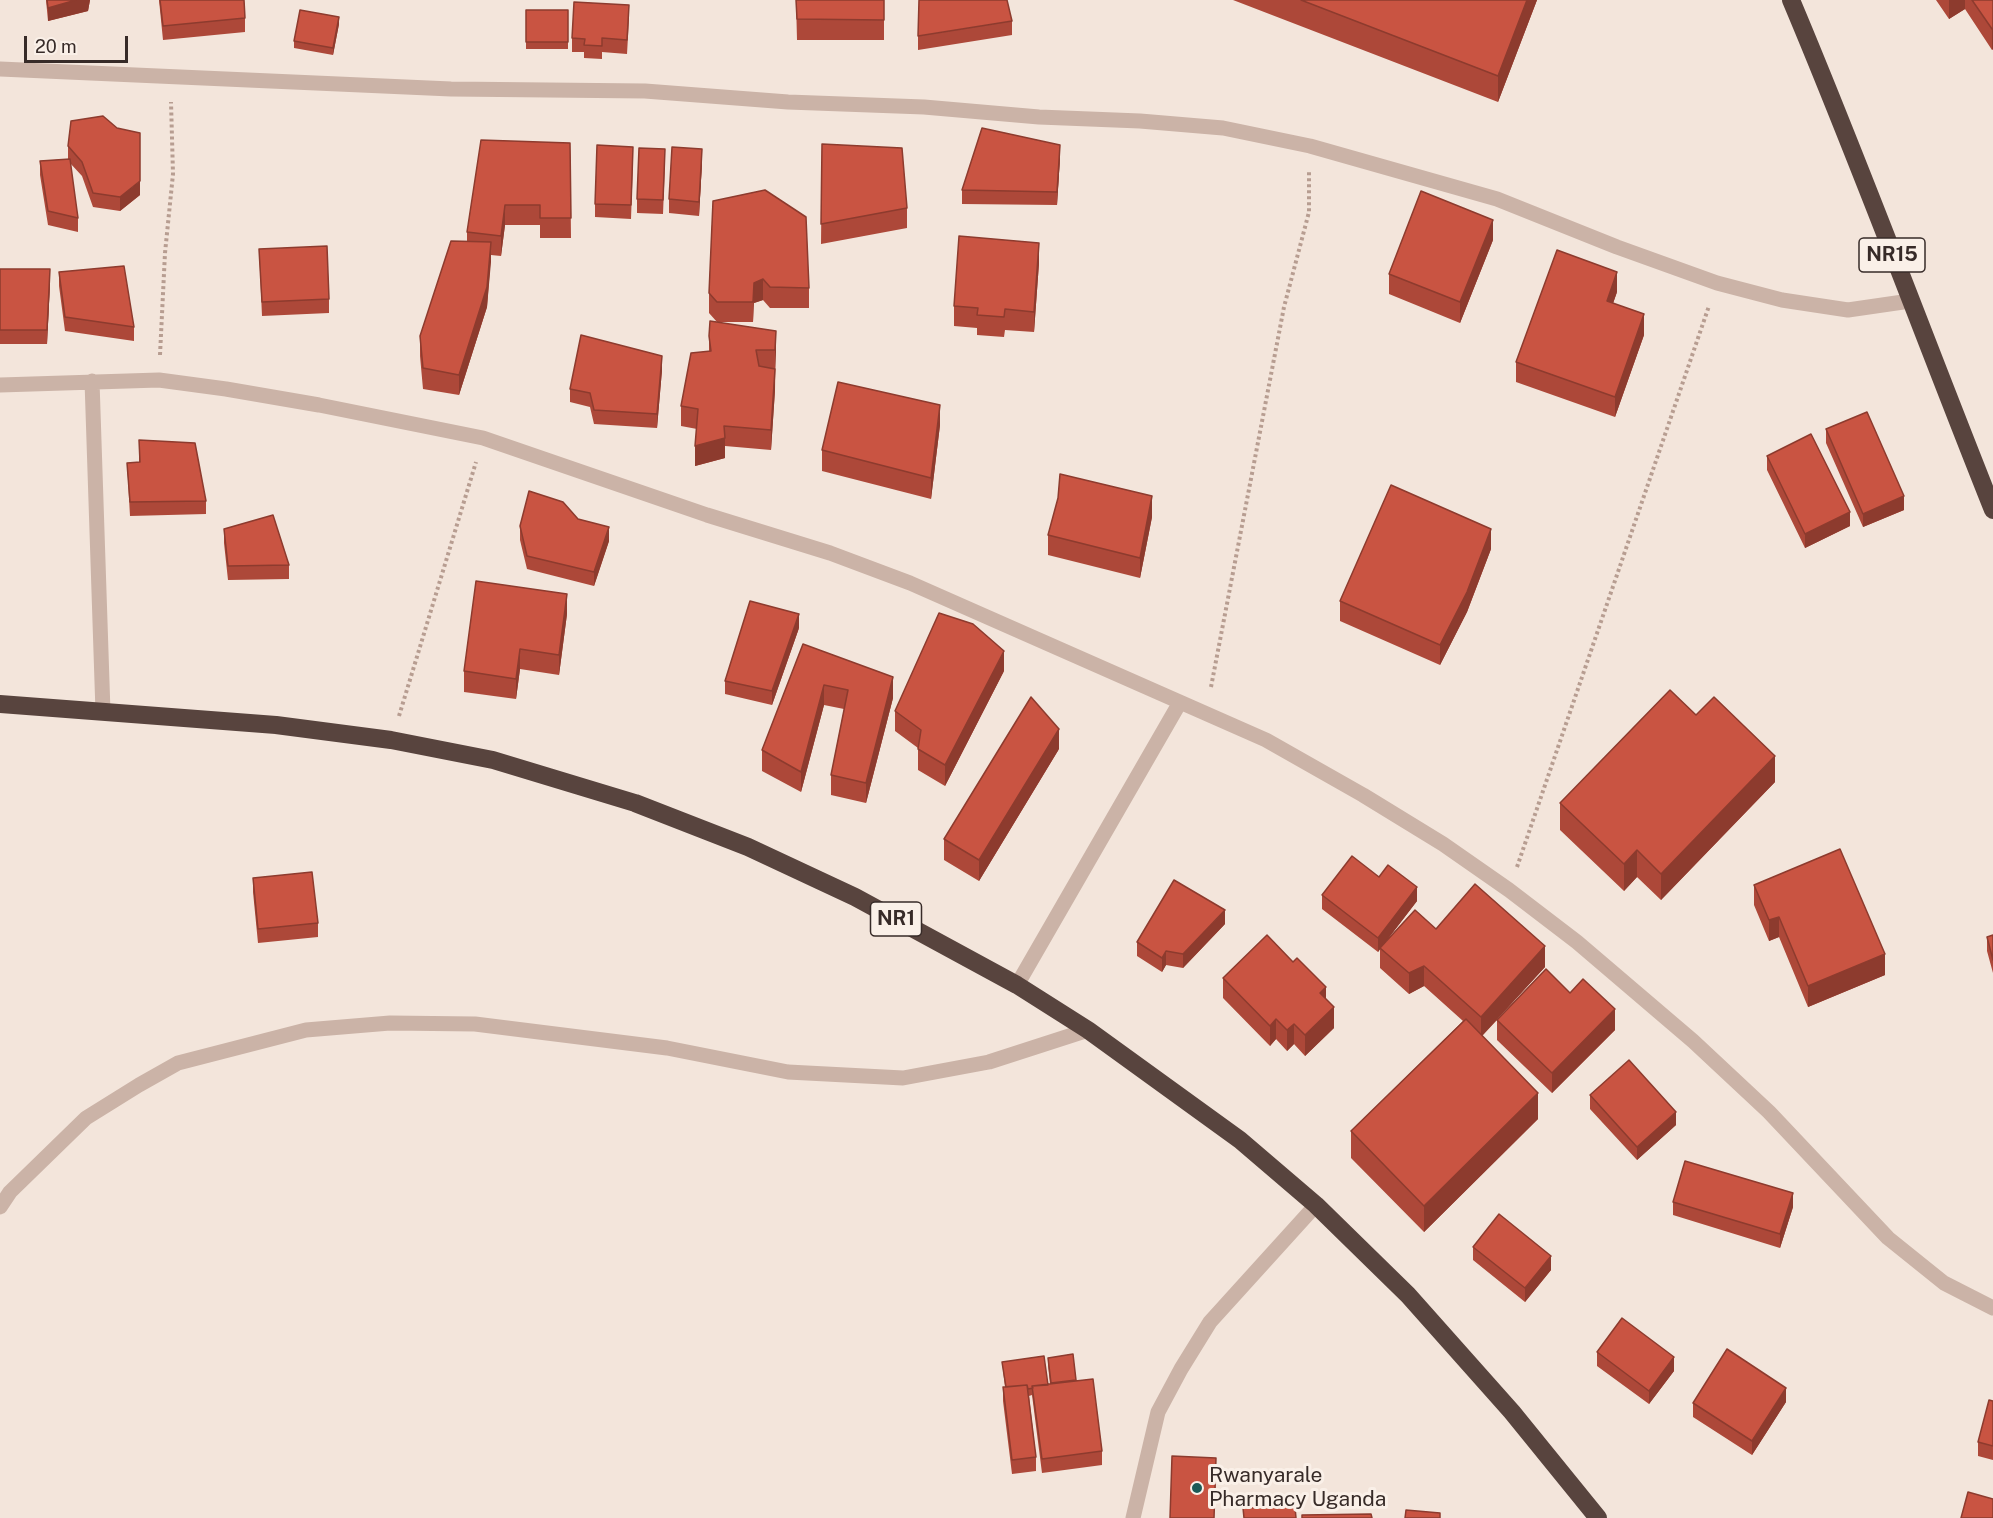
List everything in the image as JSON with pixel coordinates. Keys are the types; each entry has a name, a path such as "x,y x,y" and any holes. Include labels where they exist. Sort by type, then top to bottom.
{"highway":[{"name":"NR15","path":"1791,0 1837,108 1993,510"},
{"name":"NR1","path":"0,704 276,725 392,740 493,760 635,802 748,847 855,897 1017,985 1088,1029 1240,1140 1316,1205 1408,1295 1512,1412 1598,1518"}],"street":[{"path":"0,69 451,89 645,91 788,102 924,107 1039,117 1140,120 1222,128 1310,146 1497,199 1617,247 1717,283 1782,300 1848,310 1910,301"},
{"path":"0,385 159,380 319,405 483,438 697,512 830,553 890,576 1266,740 1443,844 1509,890 1577,942 1693,1041 1768,1112 1888,1238 1944,1283 1993,1308"},
{"path":"92,381 103,712"},
{"path":"1017,985 1179,704"},
{"path":"0,1207 10,1192 86,1118 139,1085 178,1063 306,1030 390,1023 476,1024 667,1048 788,1072 903,1078 989,1062 1088,1029"},
{"path":"1133,1518 1158,1412 1181,1369 1210,1322 1316,1205"}],"path":[{"path":"159,380 165,253 173,174 171,75"},
{"path":"1205,715 1284,308 1309,212 1310,146"},
{"path":"1509,890 1717,283"},
{"path":"392,740 483,438"}],"building":[{"path":"47,0 76,0 48,8"},
{"path":"160,0 244,0 245,18 163,26"},
{"path":"796,0 884,0 884,20 797,19"},
{"path":"919,0 1007,0 1012,21 918,36"},
{"path":"1301,0 1527,0 1498,76"},
{"path":"1972,0 1993,0 1993,29 1992,29"},
{"path":"574,2 629,5 627,40 602,38 602,46 584,45 585,39 572,38"},
{"path":"300,10 339,17 333,48 294,41"},
{"path":"526,10 568,10 568,42 526,42"},
{"path":"103,116 117,128 140,133 140,181 120,197 93,193 82,162 68,146 71,121"},
{"path":"982,128 1060,145 1057,192 962,190"},
{"path":"481,140 570,143 571,218 540,218 540,205 505,205 501,236 467,232"},
{"path":"822,144 902,148 907,208 821,224"},
{"path":"597,145 633,147 631,205 595,204"},
{"path":"672,147 702,149 699,202 669,199"},
{"path":"639,148 665,149 663,200 637,199"},
{"path":"70,159 78,218 48,211 40,161"},
{"path":"765,190 806,217 809,288 770,287 763,279 754,283 753,302 717,302 709,293 713,201"},
{"path":"1421,191 1493,220 1460,302 1389,274"},
{"path":"959,236 1039,243 1034,312 1005,309 1004,317 977,315 978,308 954,306"},
{"path":"451,241 491,242 487,287 459,375 423,368 420,336"},
{"path":"327,246 329,299 262,302 259,249"},
{"path":"1557,250 1617,272 1607,301 1644,314 1615,397 1516,362"},
{"path":"124,266 134,327 65,317 59,272"},
{"path":"0,269 50,269 47,330 0,330"},
{"path":"710,321 776,331 775,350 756,350 759,366 775,369 771,430 724,426 725,438 695,446 698,409 681,406 691,353 711,351"},
{"path":"581,335 662,356 657,414 594,410 590,393 570,389"},
{"path":"838,382 940,405 931,478 822,450"},
{"path":"1867,412 1904,496 1863,514 1826,429"},
{"path":"1811,434 1850,512 1805,534 1767,456"},
{"path":"139,440 195,443 206,501 130,502 127,463 140,462"},
{"path":"1060,474 1152,496 1140,558 1048,535 1058,498"},
{"path":"1391,485 1491,529 1467,592 1440,645 1340,601"},
{"path":"529,491 563,502 578,519 609,527 594,572 527,556 520,526"},
{"path":"273,515 289,565 228,566 224,529"},
{"path":"476,581 567,594 559,655 520,649 516,679 464,671"},
{"path":"750,601 799,614 772,691 725,681"},
{"path":"939,613 973,624 1004,651 945,765 918,749 921,730 895,711"},
{"path":"803,644 893,677 866,783 831,775 848,690 824,685 801,772 762,750"},
{"path":"1670,690 1696,715 1714,697 1775,756 1661,874 1637,850 1624,864 1560,803"},
{"path":"1031,697 1059,729 979,860 944,839"},
{"path":"1840,849 1885,954 1808,986 1779,917 1769,920 1754,885"},
{"path":"1352,856 1379,877 1388,865 1417,887 1378,938 1322,895"},
{"path":"312,872 318,923 258,929 253,878"},
{"path":"1174,880 1225,910 1183,954 1166,951 1162,958 1137,942"},
{"path":"1475,884 1545,946 1481,1017 1424,966 1409,973 1380,948 1415,910 1436,929"},
{"path":"1267,935 1293,962 1297,958 1326,987 1320,993 1334,1007 1305,1035 1294,1024 1287,1030 1276,1019 1270,1026 1223,978"},
{"path":"1993,935 1993,960 1987,937"},
{"path":"1546,969 1570,993 1583,979 1615,1009 1552,1073 1497,1020"},
{"path":"1466,1019 1538,1093 1424,1206 1351,1131"},
{"path":"1629,1060 1676,1112 1637,1147 1590,1095"},
{"path":"1685,1161 1793,1193 1780,1234 1673,1202"},
{"path":"1499,1214 1551,1256 1525,1288 1473,1247"},
{"path":"1622,1318 1674,1357 1649,1391 1597,1352"},
{"path":"1727,1349 1786,1388 1752,1441 1693,1403"},
{"path":"1073,1354 1076,1380 1051,1383 1048,1358"},
{"path":"1044,1356 1048,1385 1032,1386 1033,1388 1028,1389 1027,1385 1006,1387 1002,1362"},
{"path":"1093,1379 1102,1451 1042,1459 1032,1386"},
{"path":"1027,1385 1036,1457 1012,1460 1003,1387"},
{"path":"1989,1400 1993,1401 1993,1446 1978,1442"},
{"path":"1172,1456 1216,1458 1214,1518 1170,1518"},
{"path":"1968,1492 1993,1499 1993,1518 1961,1518"},
{"path":"1295,1507 1296,1518 1244,1518 1243,1508"},
{"path":"1406,1510 1440,1513 1440,1518 1405,1518"},
{"path":"1371,1514 1372,1518 1302,1518 1302,1515"}],"place":[{"name":"Rwanyarale Pharmacy Uganda","path":"1197,1488"}]}
